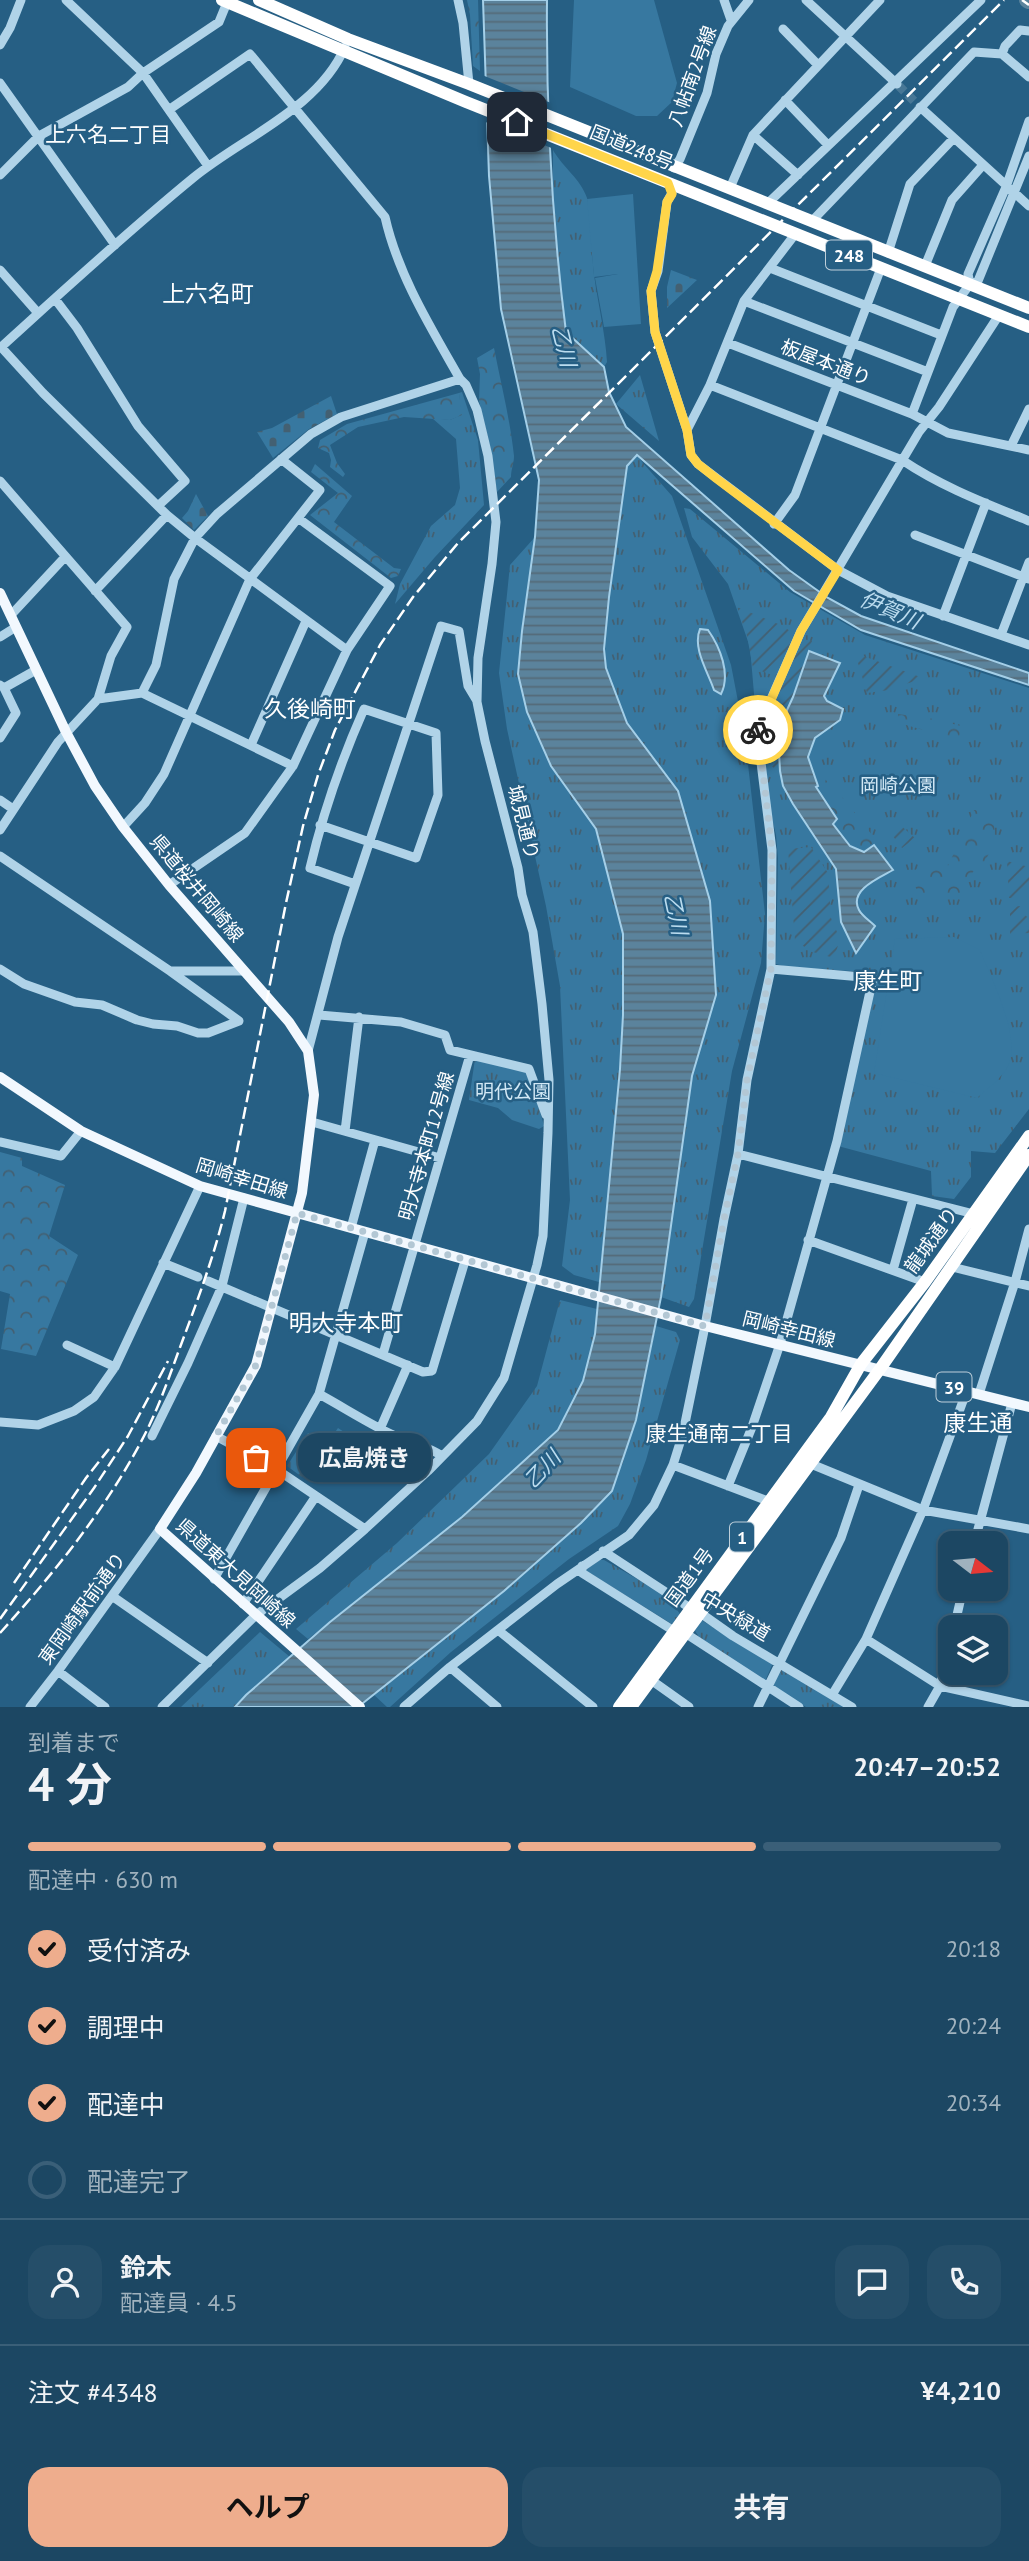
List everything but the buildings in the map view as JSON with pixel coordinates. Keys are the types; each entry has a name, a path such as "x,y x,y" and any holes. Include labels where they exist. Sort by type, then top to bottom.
{"highway":[{"name":"国道248号","path":"259,0 348,39 468,84 1029,308"},
{"name":"国道248号","path":"226,1 466,102 1029,327"},
{"name":"龍城通り","path":"861,1364 925,1282 1029,1136"},
{"name":"龍城通り","path":"880,1369 952,1267 1023,1174 1029,1155"},
{"name":"国道1号","path":"631,1707 768,1501 831,1417 861,1364"},
{"name":"国道1号","path":"694,1610 811,1464 880,1369"},
{"name":"国道1号","path":"619,1707 680,1632"}],"main road":[{"name":"県道桜井岡崎線","path":"0,593 66,732 95,786 122,827 289,1022 308,1051 314,1095 297,1213"},
{"name":"岡崎幸田線","path":"0,1077 81,1131 200,1186 691,1323 880,1369"},
{"name":"県道東大見岡崎線","path":"297,1213 256,1365 160,1529 360,1707"},
{"name":"39","path":"880,1369 1029,1407"}],"street":[{"path":"0,45 21,0"},
{"path":"66,0 143,73 208,166"},
{"path":"458,0 463,23 468,84"},
{"path":"724,0 731,20"},
{"name":"八帖南2号線","path":"674,168 706,93 716,54 731,20 749,0"},
{"path":"806,0 897,83"},
{"path":"730,188 753,135 880,0"},
{"path":"767,204 897,83 981,0"},
{"path":"0,175 39,136 128,87 143,73 219,22 226,1"},
{"path":"783,29 818,65"},
{"path":"1002,54 1005,46 1020,30 1029,31"},
{"path":"347,650 167,515 0,347 208,166 293,108 327,78 348,39"},
{"path":"811,220 974,52 1002,54 1029,77"},
{"name":"城見通り","path":"162,1707 256,1615 320,1568 442,1456 477,1421 504,1378 534,1279 542,1236 549,1080 534,932 522,895 518,868 477,702 478,658 496,522 488,456 477,410 466,385 460,380 420,307 390,239 385,216 250,54 170,109"},
{"path":"0,83 115,245"},
{"path":"785,100 828,145"},
{"path":"921,108 1029,206"},
{"path":"970,284 968,274 1006,187 1029,121"},
{"path":"753,135 798,175"},
{"path":"888,253 910,184 953,138"},
{"path":"912,414 957,298 970,284 978,281 1029,156"},
{"path":"925,266 952,200 983,165"},
{"path":"668,183 672,194 667,202 657,271 651,291 660,349 687,430 691,455 698,464 838,570 887,596 1029,645"},
{"path":"687,430 710,385 744,301 796,233"},
{"path":"770,268 942,335"},
{"path":"774,524 795,495 881,268"},
{"path":"0,270 38,313"},
{"path":"55,299 77,328 138,426 185,481 159,505"},
{"path":"744,301 928,372"},
{"path":"404,1707 498,1630 582,1566 629,1535 654,1505 673,1465 683,1433 705,1326 738,1154 747,1080 771,969 772,850 757,731 807,622 902,460 999,315"},
{"name":"板屋本通り","path":"728,344 912,414 926,423"},
{"path":"142,692 156,665 174,579 195,538 218,514 310,434 341,417 460,380"},
{"path":"710,385 902,460 925,475 1029,521"},
{"path":"1011,446 1029,409"},
{"path":"926,423 948,433 1029,450"},
{"path":"122,827 145,803 164,774 250,579 320,491 281,459"},
{"path":"0,481 127,627 111,656 98,699 66,732 0,830"},
{"path":"943,616 986,503"},
{"path":"95,591 167,515"},
{"path":"169,885 245,833 293,766 347,650 390,586 298,519"},
{"path":"915,535 1026,578"},
{"path":"11,615 65,557"},
{"path":"1001,635 1026,578 1029,562"},
{"path":"251,745 306,621"},
{"path":"0,637 16,626"},
{"path":"308,1051 338,936 441,626 459,631 468,686 477,702"},
{"path":"0,738 16,713 2,687 36,670"},
{"path":"98,699 142,692 293,766"},
{"path":"320,825 416,858 438,794 436,733 364,709 349,742 320,825 310,868 355,884"},
{"path":"0,800 13,809"},
{"path":"0,856 239,1021 208,1033 153,1024 103,1005 75,1002 24,985 0,969"},
{"path":"728,1486 752,1427 780,1344 836,1141 873,978 771,969"},
{"path":"170,971 244,971"},
{"path":"319,1014 401,1022 445,1035 450,1050 529,1069 548,1122"},
{"path":"345,1131 359,1017"},
{"name":"明大寺本町12号線","path":"383,1354 470,1055"},
{"path":"312,1122 440,1158"},
{"path":"0,1142 61,1156 81,1131"},
{"path":"351,1228 375,1140"},
{"path":"738,1154 974,1214"},
{"path":"0,1422 38,1425 60,1418 94,1397 115,1367 200,1186"},
{"path":"152,1436 222,1286 244,1198"},
{"path":"893,1270 914,1199"},
{"path":"979,1394 1029,1230"},
{"path":"214,1579 318,1394 365,1232"},
{"path":"808,1240 925,1282"},
{"path":"208,1281 423,1372 432,1371 465,1261"},
{"path":"163,1263 198,1277"},
{"path":"952,1267 1029,1286"},
{"path":"67,1345 115,1367"},
{"path":"380,1429 408,1365"},
{"path":"832,1695 866,1639 923,1510 967,1390"},
{"path":"318,1394 380,1429 412,1444 431,1448 442,1456"},
{"path":"977,1531 1012,1403"},
{"path":"216,1436 276,1469 365,1529"},
{"path":"811,1464 923,1510 1029,1529"},
{"path":"673,1465 768,1501"},
{"path":"758,1707 841,1538 859,1485"},
{"path":"243,1604 316,1496"},
{"name":"東岡崎駅前通り","path":"30,1707 160,1529"},
{"name":"中央緑道","path":"603,1552 733,1636 852,1707"},
{"path":"582,1566 582,1573 799,1707"},
{"path":"113,1596 208,1663"},
{"path":"498,1630 593,1707"},
{"path":"866,1639 940,1686 1028,1706 1029,1693"},
{"path":"450,1667 497,1707"},
{"path":"58,1671 105,1707"},
{"path":"651,1680 689,1707"},
{"path":"928,1707 940,1686"}],"green space":[{"path":"467,0 478,0 480,71 473,66"},
{"path":"574,0 654,0 677,83 672,102 657,116 636,116 570,87"},
{"path":"553,150 587,198 594,275 606,351 607,362 604,367 566,333 553,211"},
{"path":"633,194 641,324 604,327 595,278 618,274 594,277 587,199"},
{"path":"671,270 697,280 667,308 667,287"},
{"path":"494,348 514,456 511,477 497,492 479,401 480,374 477,358"},
{"path":"640,375 659,441 616,404"},
{"path":"462,392 478,440 484,505 395,604 400,584 431,526 455,505 460,488 456,439 432,418 450,420 461,415 459,393"},
{"path":"459,393 462,415 450,420 404,417 358,427 330,445 345,474 343,477 330,467 329,453 318,448 320,440 347,424"},
{"path":"331,396 337,414 309,429 273,458 257,432 272,428"},
{"path":"636,455 672,496 731,665 745,738 765,914 761,963 732,1071 694,1299 689,1307 661,1297 692,1076 716,995 678,791 627,723 606,668 604,649 609,597 627,466"},
{"path":"315,464 352,496 334,522 394,568 401,569 398,576 391,578 310,515 338,493 311,472"},
{"path":"196,494 208,516 194,530 182,518"},
{"name":"岡崎公園","path":"684,508 690,509 790,592 865,635 1029,688 1029,1109 995,1153 971,1151 971,1177 954,1199 932,1196 931,1171 838,1146 876,982 873,972 790,968 776,964 778,858 756,717 750,647 728,584 692,537"},
{"path":"535,537 518,674 527,712 551,766 596,829 623,934 620,1069 599,1282 574,1275 562,1266 570,1200 560,986 546,906 507,729 499,673 510,565"},
{"path":"737,607 783,626 794,634 778,677 753,668 747,636"},
{"path":"803,639 812,641 778,733 780,771 771,765 765,756 762,745 763,727"},
{"path":"855,653 923,678 889,690 867,693"},
{"path":"898,714 961,726 958,744 935,738 934,733 899,723"},
{"path":"821,776 835,788 876,840 864,851 853,844 850,845 834,824 837,818 818,788 817,779"},
{"path":"974,810 994,813 995,843 985,861 976,867 956,900 937,897 931,901 923,897 913,882 911,873 928,861 946,870"},
{"path":"898,823 915,838 902,848 889,831"},
{"path":"811,847 828,873 831,918 840,939 834,958 813,952 795,941 788,849"},
{"path":"1007,861 1029,867 1029,884 1023,889 1020,898 1009,898"},
{"path":"1020,906 1023,914 1029,918 1029,933 1010,934 1010,907"},
{"path":"954,937 980,950 1003,1008 1011,1040 1008,1066 977,1098 874,1073 895,939"},
{"name":"明代公園","path":"475,1059 530,1073 544,1126 539,1129 512,1120 498,1108 469,1100"},
{"path":"0,1152 22,1158 22,1166 65,1185 49,1236 78,1255 36,1356 1,1349 10,1294 0,1291"},
{"path":"560,1300 597,1309 595,1334 583,1381 558,1430 462,1517 308,1639 296,1629 397,1543 489,1454 537,1386"},
{"path":"656,1326 676,1332 680,1340 646,1460 630,1504 618,1526 569,1559 451,1652 387,1707 372,1693 504,1591 581,1523 612,1491 636,1420"},
{"path":"338,1428 347,1434 332,1453 324,1448 302,1477 287,1466 308,1433 327,1444"},
{"path":"600,1560 667,1596 680,1614 672,1624 585,1570"},
{"path":"701,1620 773,1663 765,1681 703,1644 694,1629"},
{"path":"260,1632 290,1657 235,1707 181,1707"},
{"path":"783,1669 846,1707 806,1707 773,1687 779,1671"}],"water":[{"name":"乙川","path":"483,0 547,0 551,166 566,332 604,367 609,392 626,427 789,570 828,598 861,616 1029,673 1029,685 861,630 794,591 637,455 627,466 609,597 604,649 606,668 627,723 678,791 710,901 716,995 692,1076 661,1297 636,1420 612,1491 581,1523 504,1591 358,1707 235,1707 330,1622 462,1517 558,1430 583,1381 595,1334 620,1069 623,934 596,829 551,766 527,712 518,674 535,537 539,480 501,309 489,176"},
{"path":"700,629 708,630 723,661 725,678 721,694 714,690 702,660 698,644"},
{"path":"809,651 840,663 824,696 827,701 843,709 840,720 815,738 808,757 818,786 816,787 837,819 833,824 850,846 864,852 874,845 893,870 867,885 858,896 859,910 875,926 856,953 841,922 836,869 793,804 783,786 780,771 778,733"}],"pier":[{"path":"482,75 551,103 554,149 483,121"}],"tunnel":[{"path":"898,85 920,107"}],"railway":[{"path":"0,1633 60,1563 96,1514 129,1463 155,1413 205,1277 225,1211 303,826 335,730 380,645 413,597 458,543 1004,0"},
{"path":"1022,0 1029,5"},
{"path":"0,1619 128,1436 168,1361"},
{"path":"14,1583 109,1449"}],"way so far":[{"path":"256,1458 216,1436 256,1365 297,1213 705,1326 738,1154 747,1080 771,969 772,850 758,730"}],"place":[{"name":"広島焼き","path":"256,1458"}],"district":[{"name":"上六名二丁目","path":"108,134"},
{"name":"上六名町","path":"208,293"},
{"name":"久後崎町","path":"310,708"},
{"name":"康生町","path":"888,980"},
{"name":"明大寺本町","path":"346,1322"},
{"name":"康生通","path":"978,1422"},
{"name":"康生通南二丁目","path":"719,1433"}],"route":[{"path":"517,122 668,183 672,194 667,202 657,271 651,291 655,332 687,430 691,455 698,464 774,524 838,570 801,631 758,730"}],"water label":[{"name":"伊賀川","path":"890,610"}]}
